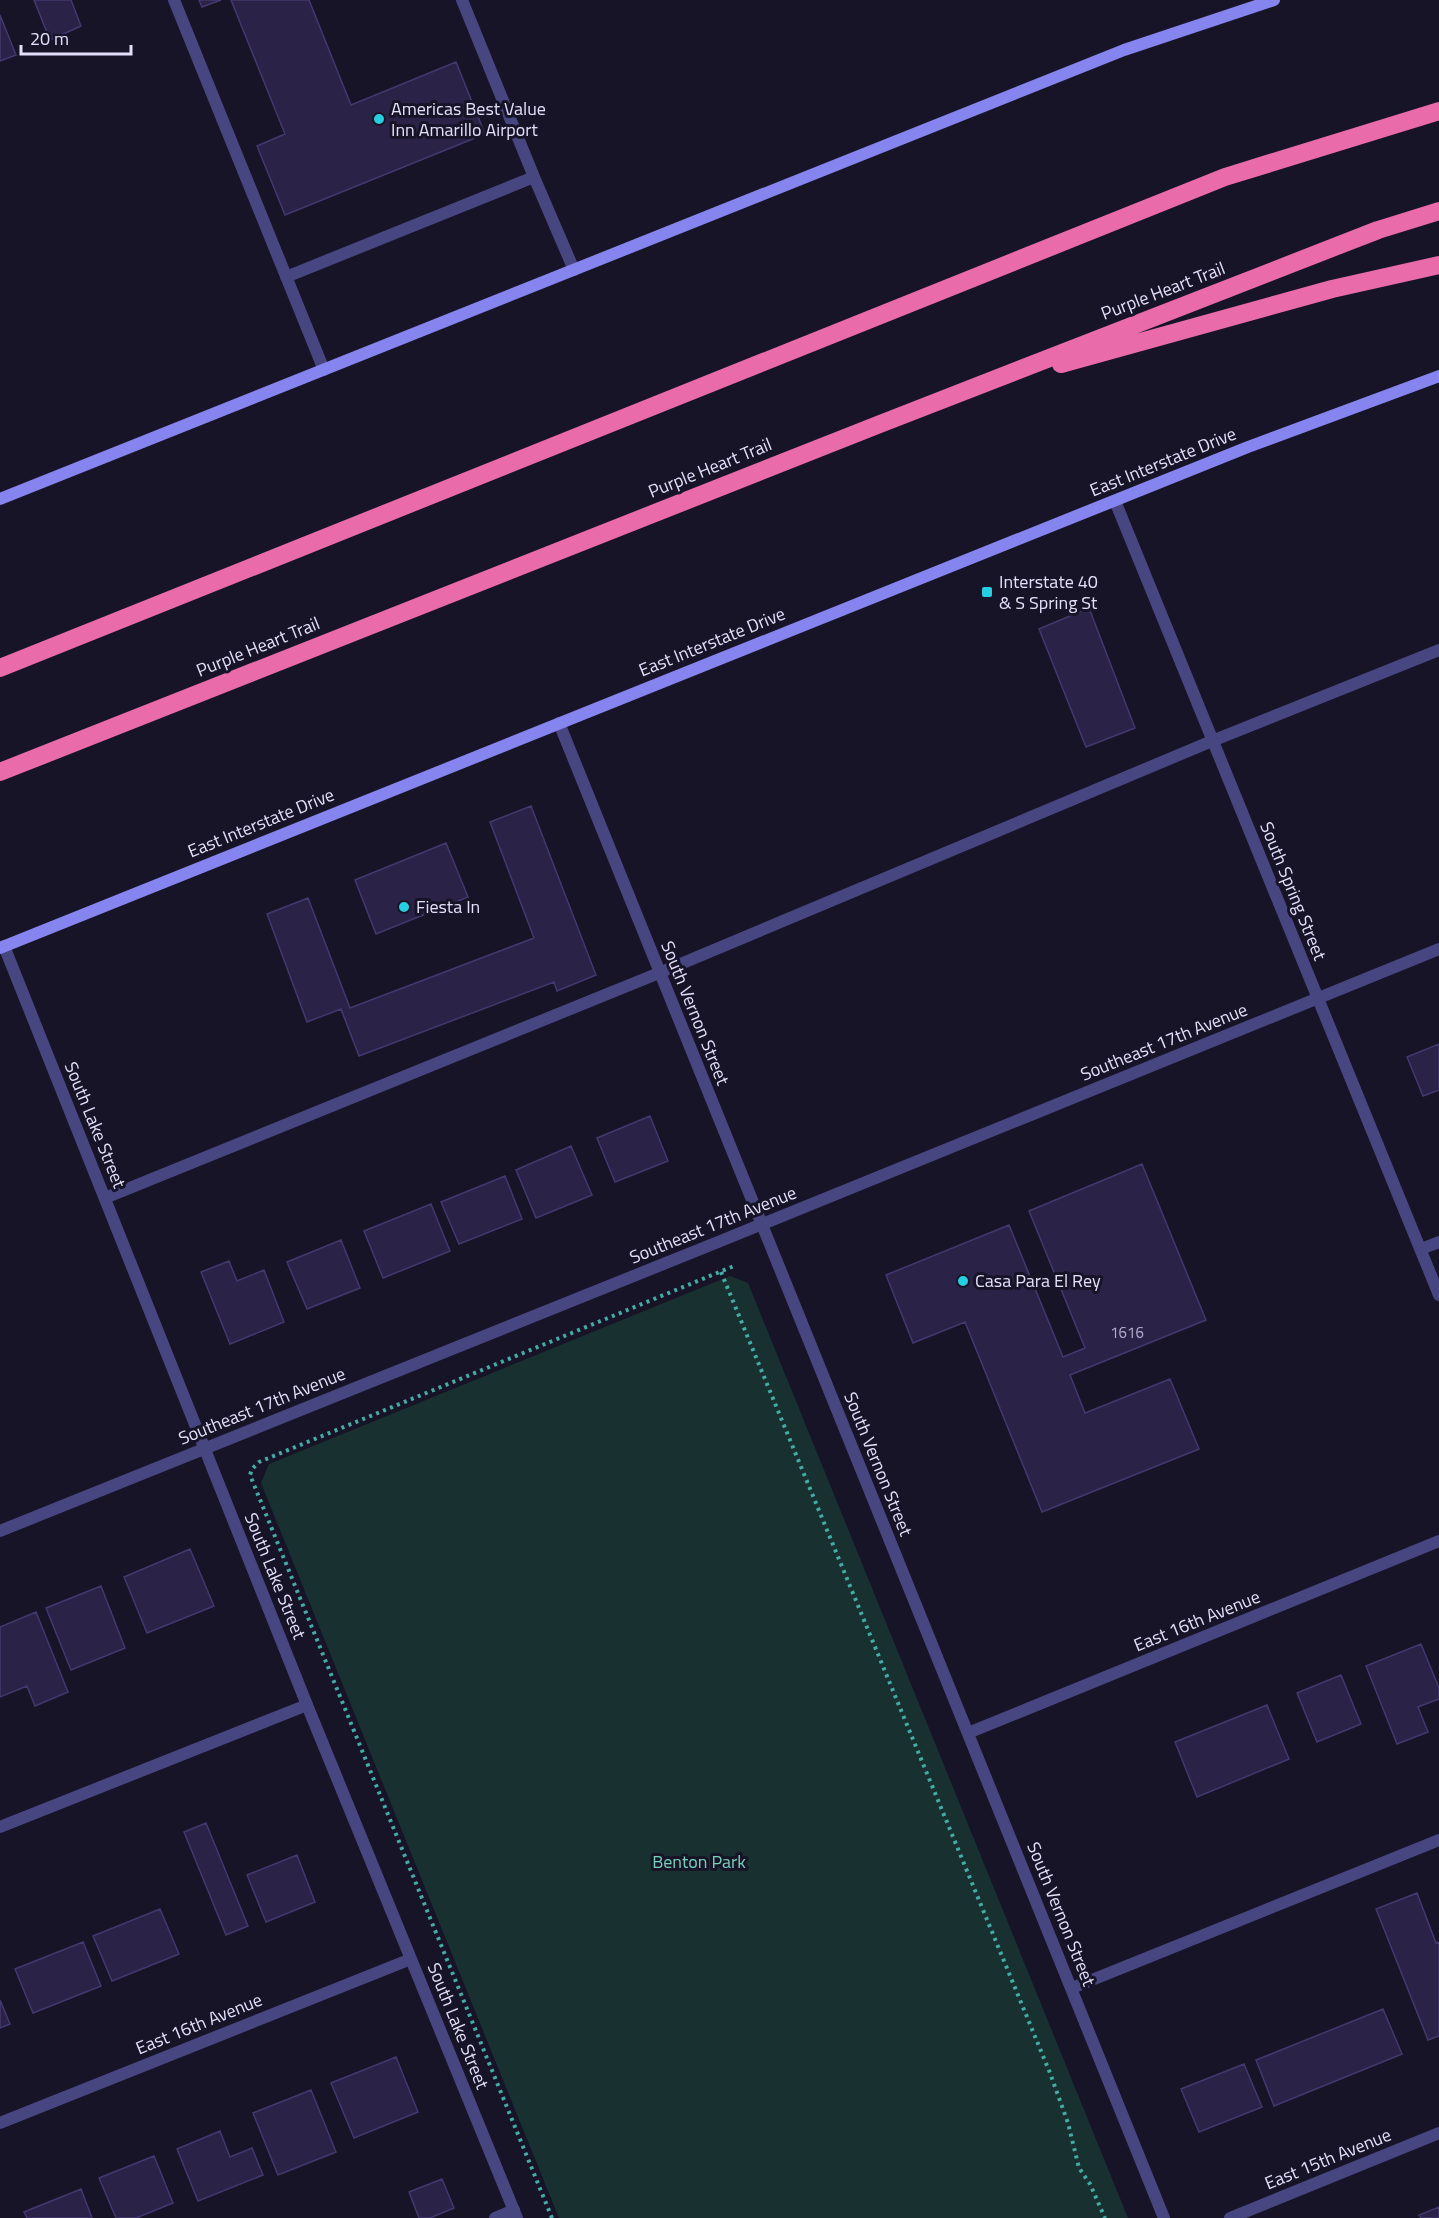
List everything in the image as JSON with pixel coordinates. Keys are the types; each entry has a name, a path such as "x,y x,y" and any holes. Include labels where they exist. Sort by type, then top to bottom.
{"highway":[{"path":"0,668 1225,177 1439,110"},
{"name":"Purple Heart Trail","path":"0,772 964,391 1378,230 1439,211"},
{"path":"964,391 1332,289 1439,266"}],"main road":[{"path":"0,499 1124,50 1274,0"},
{"name":"East Interstate Drive","path":"2,947 1248,447 1439,376"}],"street":[{"path":"174,0 324,370"},
{"path":"462,0 574,270"},
{"path":"286,277 534,177"},
{"name":"South Spring Street","path":"1115,501 1439,1295"},
{"path":"105,1198 659,973 1212,741 1439,650"},
{"name":"South Vernon Street","path":"559,723 1164,2218"},
{"name":"South Lake Street","path":"2,947 515,2214"},
{"name":"Southeast 17th Avenue","path":"0,1531 1439,950"},
{"path":"1421,1249 1439,1242"},
{"name":"East 16th Avenue","path":"968,1733 1439,1541"},
{"path":"0,1827 307,1705"},
{"path":"1072,1988 1439,1840"},
{"name":"East 16th Avenue","path":"0,2123 411,1959"},
{"name":"East 15th Avenue","path":"1230,2218 1439,2133"},
{"path":"495,2218 515,2214"}],"path":[{"path":"552,2218 250,1475 259,1462 734,1266"},
{"path":"721,1272 1050,2073 1068,2123 1079,2168 1090,2184 1105,2218"}],"green space":[{"name":"Benton Park","path":"730,1276 748,1283 1128,2218 559,2218 261,1483 269,1464"}],"building":[{"path":"34,0 71,0 81,26 50,40"},
{"path":"199,0 221,0 202,7"},
{"name":"Americas Best Value Inn Amarillo Airport","path":"231,0 309,0 351,105 456,62 485,134 285,215 257,146 285,134"},
{"path":"0,15 16,55 0,61"},
{"path":"1089,608 1135,728 1086,747 1039,629"},
{"path":"531,806 596,975 557,991 554,982 359,1056 341,1009 307,1022 267,914 308,898 350,1008 534,938 490,822"},
{"path":"446,843 468,897 376,934 355,880"},
{"path":"1439,1044 1439,1090 1423,1096 1407,1057"},
{"path":"650,1116 668,1161 615,1182 597,1138"},
{"path":"571,1146 592,1195 536,1218 516,1170"},
{"path":"1142,1164 1206,1320 1070,1375 1085,1413 1170,1379 1199,1449 1042,1512 965,1322 913,1343 886,1275 1009,1225 1063,1357 1085,1348 1029,1211"},
{"path":"505,1176 522,1219 459,1244 441,1202"},
{"path":"431,1204 450,1251 383,1278 364,1231"},
{"path":"341,1240 360,1288 307,1309 287,1262"},
{"path":"229,1261 237,1281 264,1270 284,1322 230,1344 201,1272"},
{"path":"190,1549 214,1606 147,1633 124,1577"},
{"path":"101,1586 125,1648 71,1670 46,1608"},
{"path":"36,1612 68,1692 35,1706 27,1686 0,1697 0,1627"},
{"path":"1421,1644 1439,1688 1439,1699 1418,1707 1428,1732 1397,1744 1366,1666"},
{"path":"1341,1675 1361,1724 1317,1742 1297,1693"},
{"path":"1267,1705 1289,1759 1197,1797 1175,1742"},
{"path":"206,1823 248,1926 226,1935 184,1832"},
{"path":"297,1855 315,1902 266,1922 247,1875"},
{"path":"1417,1893 1436,1943 1439,1942 1439,2036 1428,2040 1376,1909"},
{"path":"160,1909 179,1954 112,1981 93,1936"},
{"path":"83,1942 101,1986 33,2013 15,1969"},
{"path":"0,2000 10,2024 0,2028"},
{"path":"1383,2009 1402,2054 1274,2106 1256,2060"},
{"path":"396,2057 418,2112 354,2138 331,2083"},
{"path":"1244,2064 1262,2107 1199,2132 1181,2089"},
{"path":"311,2090 336,2152 278,2175 253,2113"},
{"path":"220,2131 230,2157 252,2148 263,2175 198,2201 177,2149"},
{"path":"154,2156 173,2203 136,2218 116,2218 99,2178"},
{"path":"442,2179 454,2208 430,2218 419,2218 409,2192"},
{"path":"81,2189 92,2218 27,2218 24,2212"},
{"path":"1439,2207 1439,2218 1421,2218 1419,2215"}],"place":[{"name":"Americas Best Value Inn Amarillo Airport","path":"379,119"},
{"name":"Interstate 40 & S Spring St","path":"987,592"},
{"name":"Fiesta In","path":"404,907"},
{"name":"Casa Para El Rey","path":"963,1281"}]}
